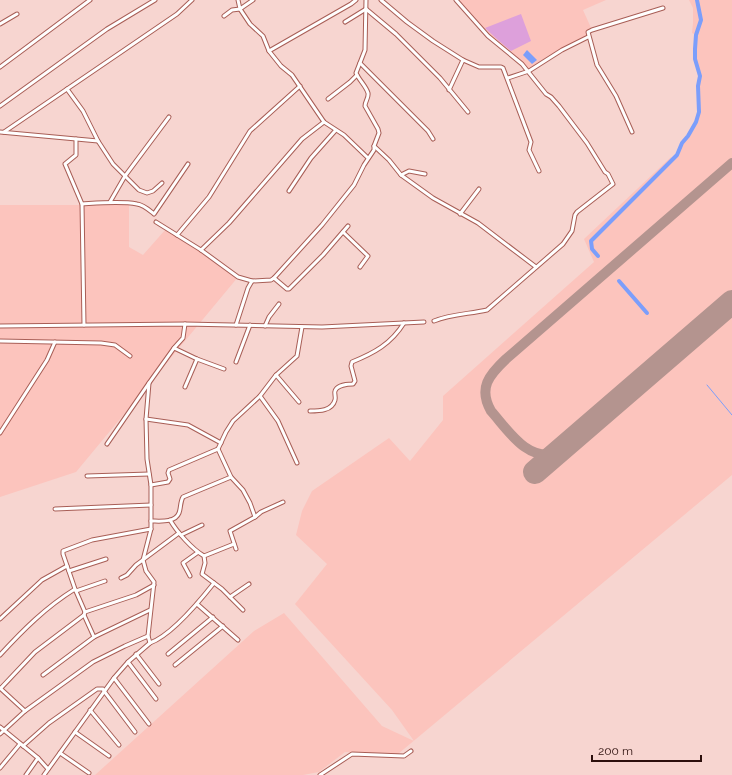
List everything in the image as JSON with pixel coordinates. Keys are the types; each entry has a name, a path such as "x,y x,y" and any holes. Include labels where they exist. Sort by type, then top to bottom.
{"street":[{"path":"0,67 90,0"},
{"path":"0,106 107,29 155,0"},
{"path":"2,132 177,14 192,0"},
{"path":"238,0 240,8 250,24 263,36 269,51 281,66 292,75 324,122 335,131 344,135 368,158"},
{"path":"224,16 232,10 240,8 253,0"},
{"path":"269,51 356,0"},
{"path":"156,222 201,250 238,277 252,281 271,280 274,278 336,208 354,184 374,150 378,137 378,129 366,106 365,102 368,96 368,91 357,75 356,70 365,50 366,0"},
{"path":"381,0 418,30 463,60 478,67 501,67 505,71 531,142 529,150 539,171"},
{"path":"434,321 487,310 563,244 574,224 575,215 577,212 613,184 587,143 559,106 546,94 522,64 488,36 456,0"},
{"path":"508,78 528,71 588,36 588,32 592,30 663,8"},
{"path":"345,22 366,9"},
{"path":"366,9 396,34 440,78 468,112"},
{"path":"0,24 17,14"},
{"path":"588,36 593,46 597,65 616,96 632,132"},
{"path":"449,90 463,60"},
{"path":"360,63 428,131 433,139"},
{"path":"328,99 357,75"},
{"path":"177,235 209,197 250,131 300,86"},
{"path":"67,89 83,111 98,141 113,164 139,190 147,193 153,191 162,183"},
{"path":"110,202 125,176 169,116"},
{"path":"201,250 229,223 302,139 324,122"},
{"path":"289,191 311,158 335,131"},
{"path":"2,132 98,141"},
{"path":"76,139 76,155 65,164 82,204 84,325"},
{"path":"374,146 389,160 400,175 433,198 478,223 536,267"},
{"path":"82,204 110,202 138,204 154,214 188,164"},
{"path":"400,175 409,171 425,174"},
{"path":"460,214 479,189"},
{"path":"274,278 283,287 290,289 348,226"},
{"path":"343,232 368,256 360,267"},
{"path":"236,325 248,288 252,281"},
{"path":"265,326 269,317 279,304"},
{"path":"0,326 185,324 322,327 424,322"},
{"path":"310,411 326,410 335,400 336,389 352,384 355,381 351,366 352,362 373,353 393,337 404,323"},
{"path":"107,444 174,348 183,338 185,324"},
{"path":"236,362 250,325"},
{"path":"151,485 168,482 170,479 168,473 169,470 218,449 233,421 260,396 276,375 296,356 302,327"},
{"path":"0,341 85,342 115,345 130,356"},
{"path":"0,433 47,360 55,342"},
{"path":"174,348 224,369"},
{"path":"185,387 198,359"},
{"path":"276,375 299,402"},
{"path":"149,383 146,419 151,485 151,529 143,560 144,567 154,582 148,636 150,643"},
{"path":"260,396 278,421 297,463"},
{"path":"146,419 188,425 221,443"},
{"path":"218,449 231,477 243,490 255,517"},
{"path":"87,476 149,474"},
{"path":"151,521 170,520 179,514 183,497 231,477"},
{"path":"236,549 230,531 261,512 283,502"},
{"path":"55,509 151,505"},
{"path":"170,520 174,528 197,552 204,556"},
{"path":"121,578 127,575 143,560 180,534 202,525"},
{"path":"94,637 75,590 63,551 92,540 151,529"},
{"path":"204,556 234,544"},
{"path":"190,576 183,563 197,552"},
{"path":"204,556 205,563 202,574 243,610"},
{"path":"69,571 106,558"},
{"path":"0,619 42,580 67,566"},
{"path":"0,655 23,629 57,600 75,590 105,581"},
{"path":"44,775 104,691 128,662 150,643 169,631 197,604 214,583"},
{"path":"230,597 249,584"},
{"path":"25,711 0,688 35,652 84,613 136,595 154,585"},
{"path":"197,604 238,640"},
{"path":"43,675 94,637 150,610"},
{"path":"168,654 213,617"},
{"path":"175,665 223,626"},
{"path":"0,734 25,711 93,662 148,636"},
{"path":"136,654 159,684"},
{"path":"128,662 156,699"},
{"path":"114,678 149,724"},
{"path":"0,768 21,745 97,689 103,689 136,732"},
{"path":"90,710 119,745"},
{"path":"0,727 38,758 48,769"},
{"path":"75,732 109,756"},
{"path":"320,775 352,754 404,756 410,751"},
{"path":"60,753 89,773"},
{"path":"26,775 38,758"}],"shaded area":[{"path":"456,0 606,0 583,10 592,30 588,32 588,37 562,50 529,71 488,36"},
{"path":"689,0 732,0 732,475 414,741 392,710 295,604 327,564 296,535 302,511 312,491 389,438 410,461 443,420 443,396 594,262 584,239 671,157 673,160 696,122 699,113 699,76 695,59 696,35 692,33 693,8"},
{"path":"521,14 531,41 511,51 485,28"},
{"path":"0,205 129,205 129,247 143,255 166,229 238,277 76,472 0,497"},
{"path":"284,613 382,726 414,741 398,754 345,752 319,772 303,775 95,775 254,631"}],"water":[{"path":"527,50 537,60 532,64 523,55"}],"waterway":[{"path":"598,256 592,249 591,241 677,155 682,143 696,122 699,112 698,86 700,76 695,59 695,49 696,35 701,20 697,0"},
{"path":"619,281 647,313"},
{"path":"707,385 732,415"}],"taxiway":[{"path":"557,453 546,455 527,449 504,427 491,411 487,403 485,395 487,382 490,376 506,359 732,163"}],"runway":[{"path":"535,472 732,302"}]}
